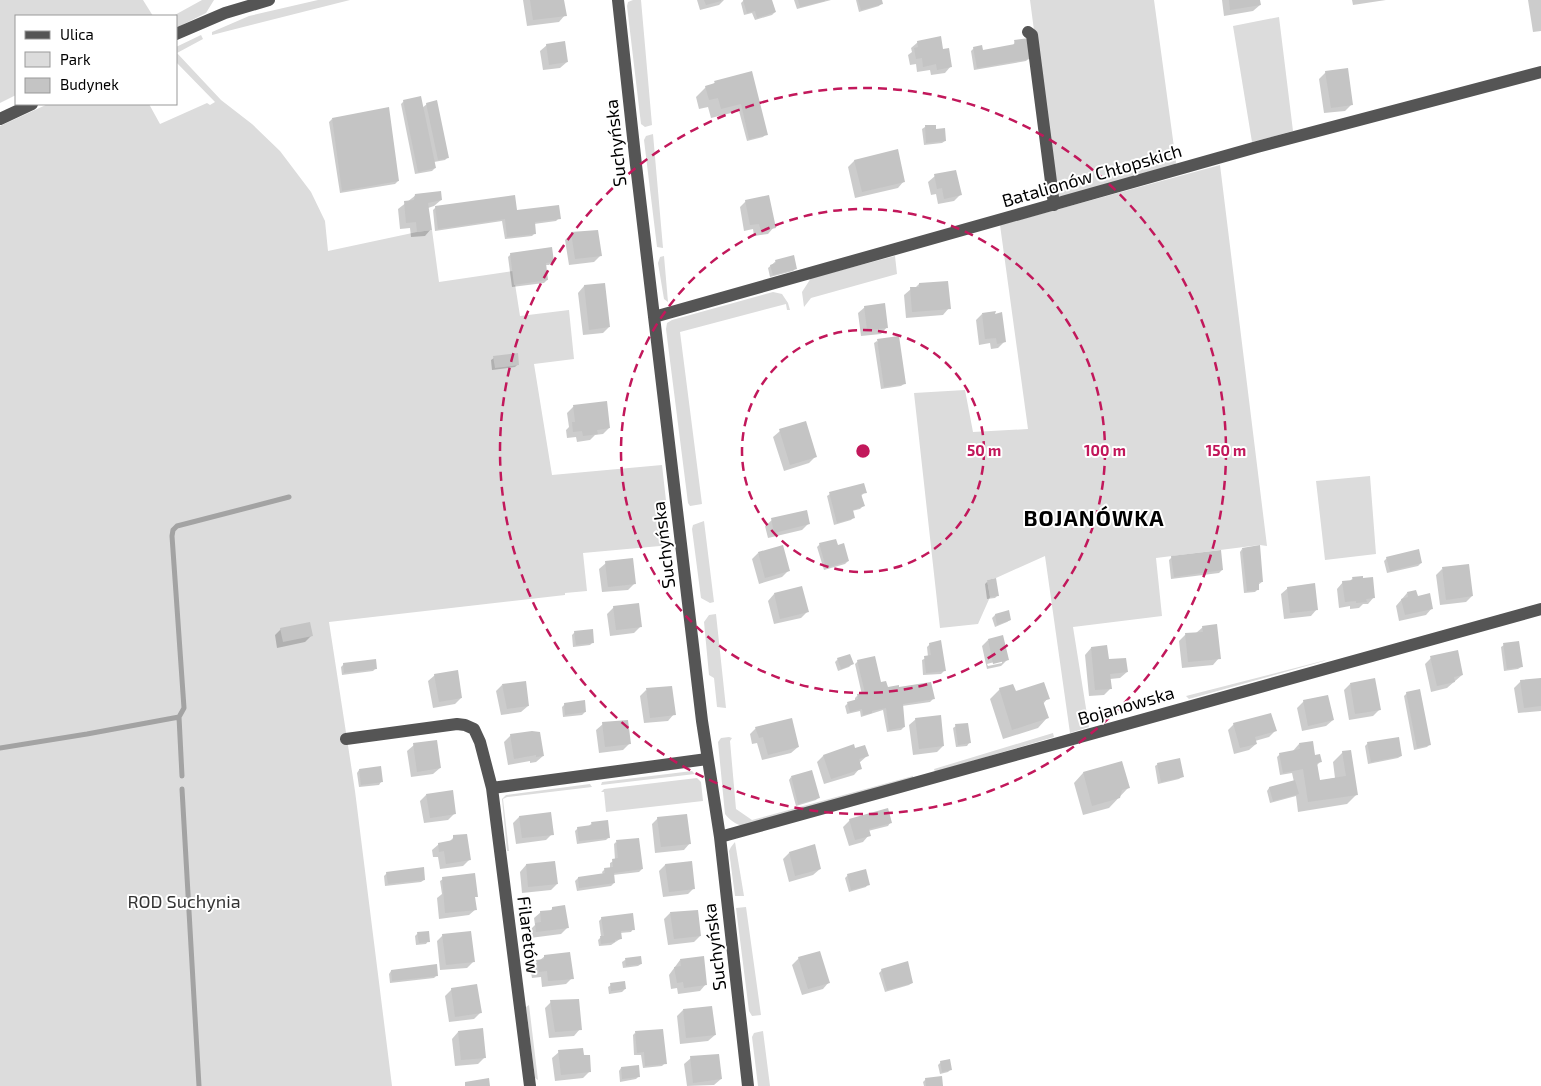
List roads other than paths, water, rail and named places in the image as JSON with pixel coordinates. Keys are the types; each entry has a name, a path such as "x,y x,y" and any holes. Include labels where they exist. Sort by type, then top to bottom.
{"street":[{"path":"178,33 225,13 269,0"},
{"name":"Suchyńska","path":"618,0 707,759 720,837 748,1086"},
{"path":"1028,32 1032,35 1054,205"},
{"name":"Batalionów Chłopskich","path":"654,316 1257,147 1541,72"},
{"path":"0,119 30,105"},
{"name":"Bojanowska","path":"720,837 1541,609"},
{"name":"Filaretów","path":"346,739 457,724 474,729 480,742 492,788 530,1086"},
{"path":"492,788 707,759"}],"waterway":[{"path":"0,748 179,717 184,708 173,530 177,526 289,497"},
{"path":"179,717 182,776"},
{"path":"182,789 199,1086"}],"district":[{"name":"BOJANÓWKA","path":"1094,518"}],"park label":[{"name":"ROD Suchynia","path":"184,902"}]}
